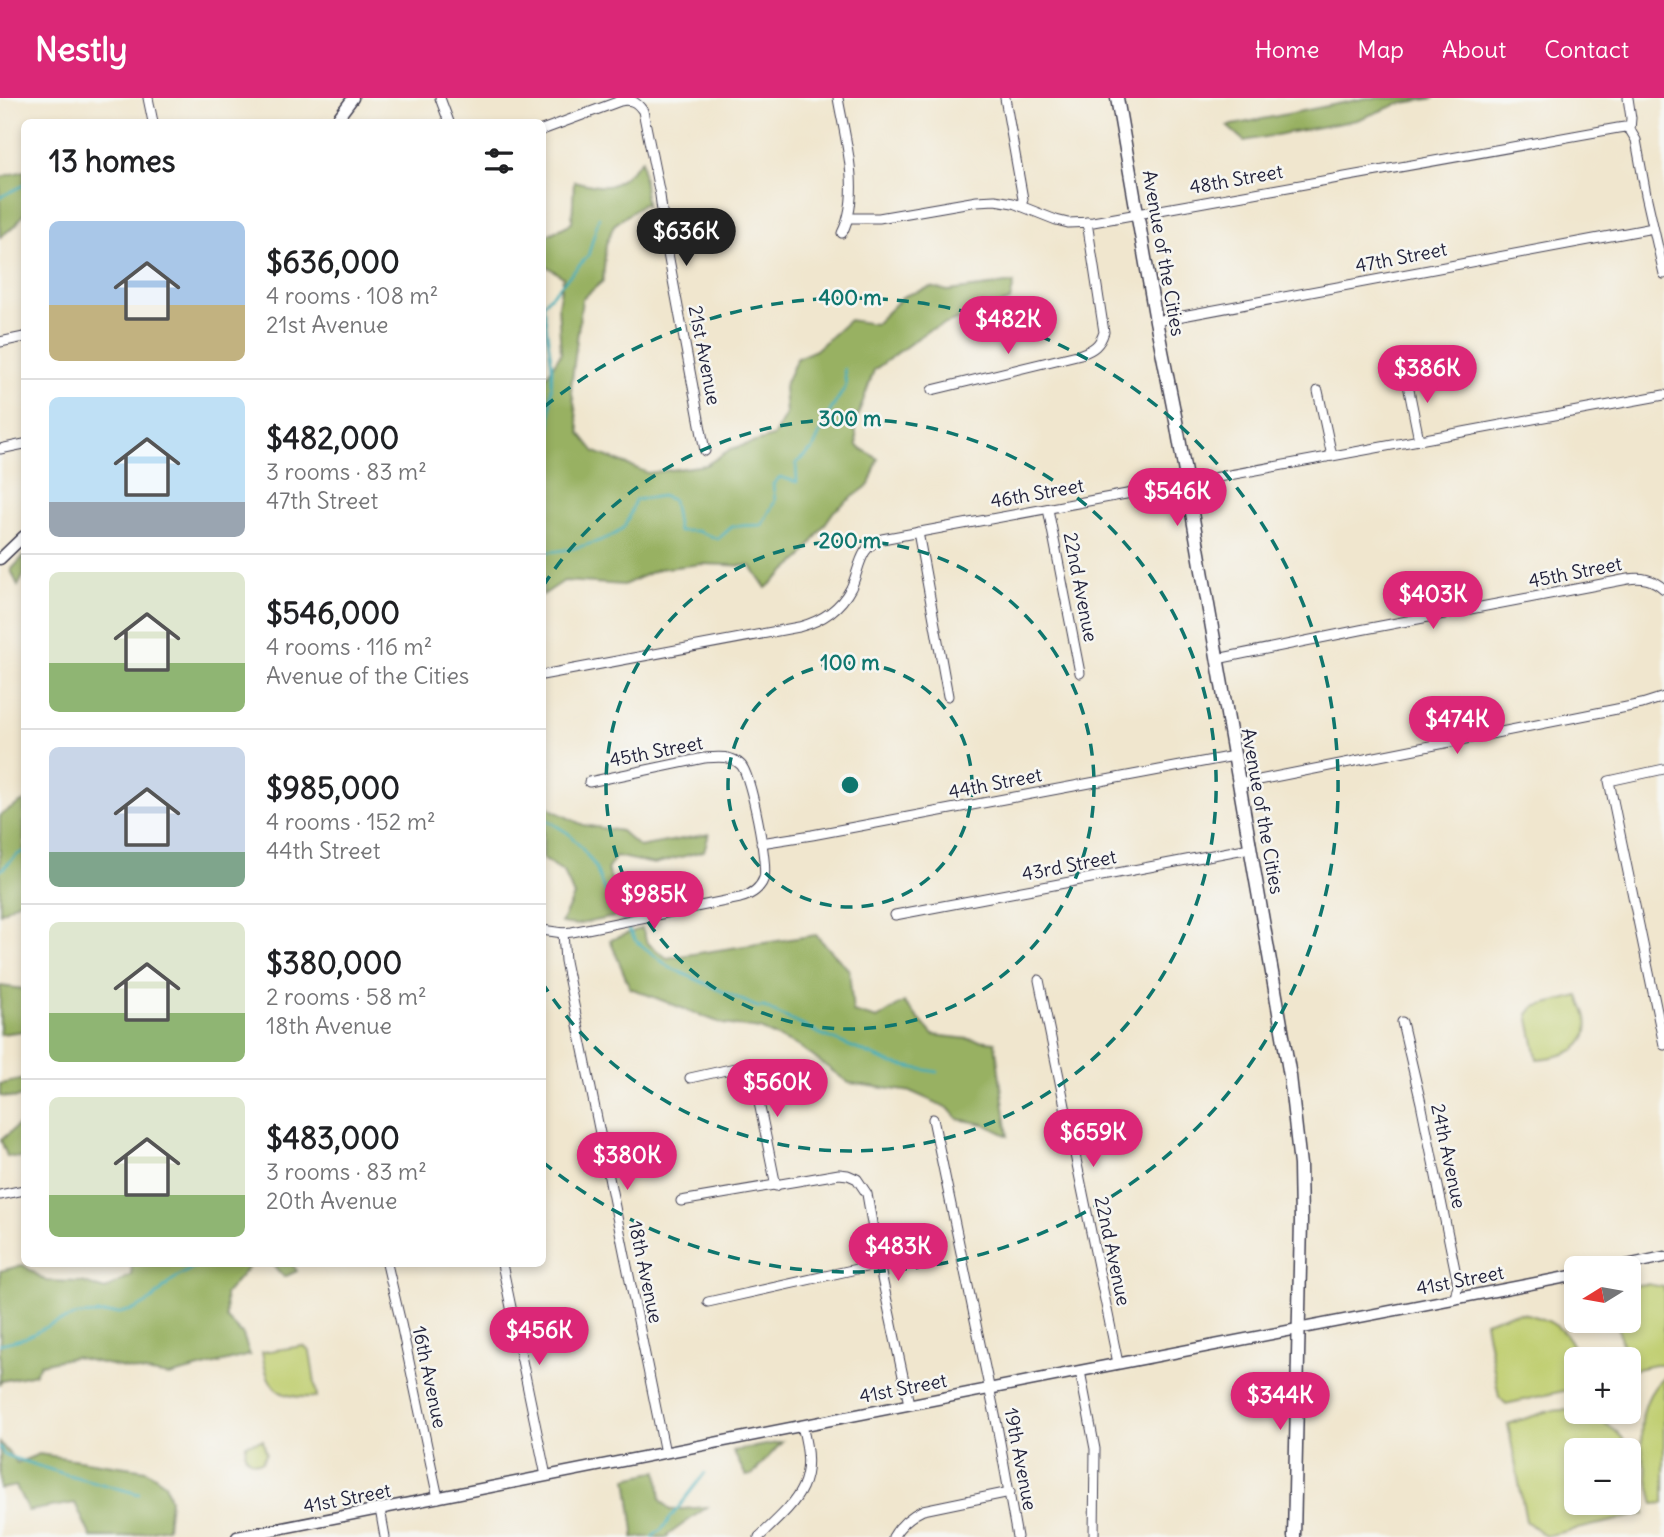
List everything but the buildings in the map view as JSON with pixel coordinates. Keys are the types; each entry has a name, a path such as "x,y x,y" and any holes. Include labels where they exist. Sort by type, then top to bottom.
{"main road":[{"name":"Avenue of the Cities","path":"1117,98 1288,1064 1295,1118 1301,1201 1294,1537"}],"street":[{"path":"148,98 152,119"},
{"path":"337,119 353,98"},
{"path":"440,98 448,119"},
{"path":"838,98 851,174 852,197 849,218 842,233"},
{"path":"1005,98 1023,199 1021,206"},
{"path":"1628,98 1630,130 1636,140 1664,274"},
{"path":"546,128 610,101"},
{"name":"21st Avenue","path":"610,101 636,102 646,119 705,452"},
{"name":"48th Street","path":"849,218 879,218 977,201 1003,201 1056,220 1068,223 1087,222 1618,128 1630,130"},
{"path":"932,390 1081,354 1095,348 1104,332 1087,222"},
{"name":"47th Street","path":"1156,321 1653,228"},
{"path":"0,342 21,338"},
{"path":"1406,375 1419,440"},
{"path":"1318,391 1332,456"},
{"name":"46th Street","path":"546,674 749,637 819,621 834,611 846,596 855,579 863,553 871,543 882,539 1664,395"},
{"path":"0,449 21,445"},
{"name":"22nd Avenue","path":"1048,509 1080,673"},
{"path":"918,532 948,696"},
{"path":"0,559 21,539"},
{"name":"45th Street","path":"1217,659 1616,581 1637,578 1651,580 1664,589"},
{"path":"1239,784 1642,704 1664,697"},
{"name":"44th Street","path":"761,843 1234,756"},
{"name":"45th Street","path":"589,782 704,758 730,758 741,765 749,782 761,843"},
{"path":"1664,769 1609,780 1664,1045"},
{"path":"546,931 563,933 751,894 762,882 765,870 761,843"},
{"name":"43rd Street","path":"895,915 1250,848"},
{"name":"18th Avenue","path":"563,933 567,974 666,1453"},
{"name":"22nd Avenue","path":"1039,980 1118,1363"},
{"name":"24th Avenue","path":"1402,1022 1458,1284 1455,1298"},
{"path":"690,1078 748,1067 754,1078 776,1186"},
{"path":"933,1119 989,1389"},
{"path":"681,1201 839,1174 857,1179 867,1194 909,1404"},
{"path":"0,1195 21,1191"},
{"path":"1642,1262 1664,1257"},
{"path":"708,1302 879,1264"},
{"name":"16th Avenue","path":"388,1267 438,1498"},
{"path":"503,1267 546,1476"},
{"name":"41st Street","path":"237,1537 272,1534 546,1476 1564,1277"},
{"path":"1080,1371 1095,1449 1094,1537"},
{"name":"19th Avenue","path":"989,1389 1017,1537"},
{"path":"759,1537 793,1504 805,1482 808,1456 802,1426"},
{"path":"892,1537 904,1522 923,1510 1010,1492"},
{"path":"380,1509 385,1537"}],"green space":[{"path":"1367,98 1435,98 1398,104 1357,120 1244,141 1227,126"},
{"path":"642,160 646,205 644,203 614,225 606,244 603,281 582,299 571,388 580,433 595,452 648,473 706,465 731,449 773,437 786,414 784,387 797,358 816,350 849,320 875,324 904,296 931,287 948,291 1014,283 1010,301 929,330 874,370 855,424 857,446 878,459 869,485 834,511 802,557 766,588 751,566 702,564 658,569 624,585 564,581 546,593 546,377 561,353 558,306 563,277 546,266 546,236 572,223 574,181 605,186 618,182"},
{"path":"21,172 21,218 0,237 0,177"},
{"path":"21,559 21,580 18,586 11,570"},
{"path":"21,803 21,900 0,913 0,815"},
{"path":"546,804 554,811 583,825 621,831 639,847 709,834 704,851 654,864 616,856 607,870 628,914 575,925 561,923 574,896 564,872 546,861"},
{"path":"642,928 647,943 667,958 816,935 849,970 853,1012 877,1019 904,1002 933,1035 995,1042 1008,1136 984,1124 958,1119 948,1108 912,1092 849,1083 800,1047 760,1029 723,1024 630,988 610,940"},
{"path":"0,986 21,989 21,1031 0,1034"},
{"path":"1579,996 1587,1018 1585,1038 1580,1045 1565,1054 1537,1059 1528,1014 1534,1007"},
{"path":"21,1080 21,1096 0,1096 0,1084"},
{"path":"21,1123 21,1158 7,1156 1,1140"},
{"path":"21,1266 46,1281 82,1282 105,1290 131,1275 132,1267 248,1267 225,1294 226,1318 243,1335 250,1355 169,1376 74,1357 40,1364 35,1374 2,1381 0,1384 0,1271"},
{"path":"275,1267 294,1267 297,1271 284,1277"},
{"path":"1642,1284 1664,1287 1664,1363 1641,1368 1641,1347 1622,1347 1620,1334 1642,1334"},
{"path":"1521,1313 1541,1318 1557,1327 1570,1340 1573,1347 1564,1347 1564,1391 1506,1404 1499,1397 1485,1322"},
{"path":"303,1346 310,1351 317,1397 292,1396 277,1390 264,1365 262,1352"},
{"path":"1664,1377 1664,1503 1654,1504 1643,1454 1642,1421 1645,1405"},
{"path":"1564,1410 1564,1424 1606,1424 1622,1438 1564,1438 1564,1515 1640,1515 1545,1536 1526,1521 1508,1424 1549,1411"},
{"path":"263,1440 266,1453 262,1462 250,1460 245,1455 246,1444"},
{"path":"782,1442 752,1475 746,1476 733,1451"},
{"path":"0,1443 17,1463 39,1454 146,1470 165,1483 170,1500 167,1528 123,1537 91,1537 75,1503 28,1511 16,1486 0,1489"},
{"path":"658,1471 661,1500 670,1510 707,1507 668,1537 633,1537 627,1478"},
{"path":"1641,1491 1645,1514 1641,1515"}],"waterway":[{"path":"0,197 21,186"},
{"path":"546,301 588,256 599,217"},
{"path":"546,325 552,367 549,507 546,513"},
{"path":"546,550 548,552 577,547 610,537 624,527 635,500 662,496 673,500 678,531 697,531 718,539 733,526 762,525 775,501 773,484 780,477 797,482 796,463 813,449 828,415 846,386 844,369"},
{"path":"546,819 568,833 580,846 595,866 603,887 635,940 669,967 893,1064 937,1072"},
{"path":"0,871 21,853"},
{"path":"0,1344 25,1338 78,1315 120,1313 136,1309 152,1300 171,1281 194,1267"},
{"path":"0,1447 4,1455 139,1494"},
{"path":"652,1537 662,1529 705,1473"}]}
